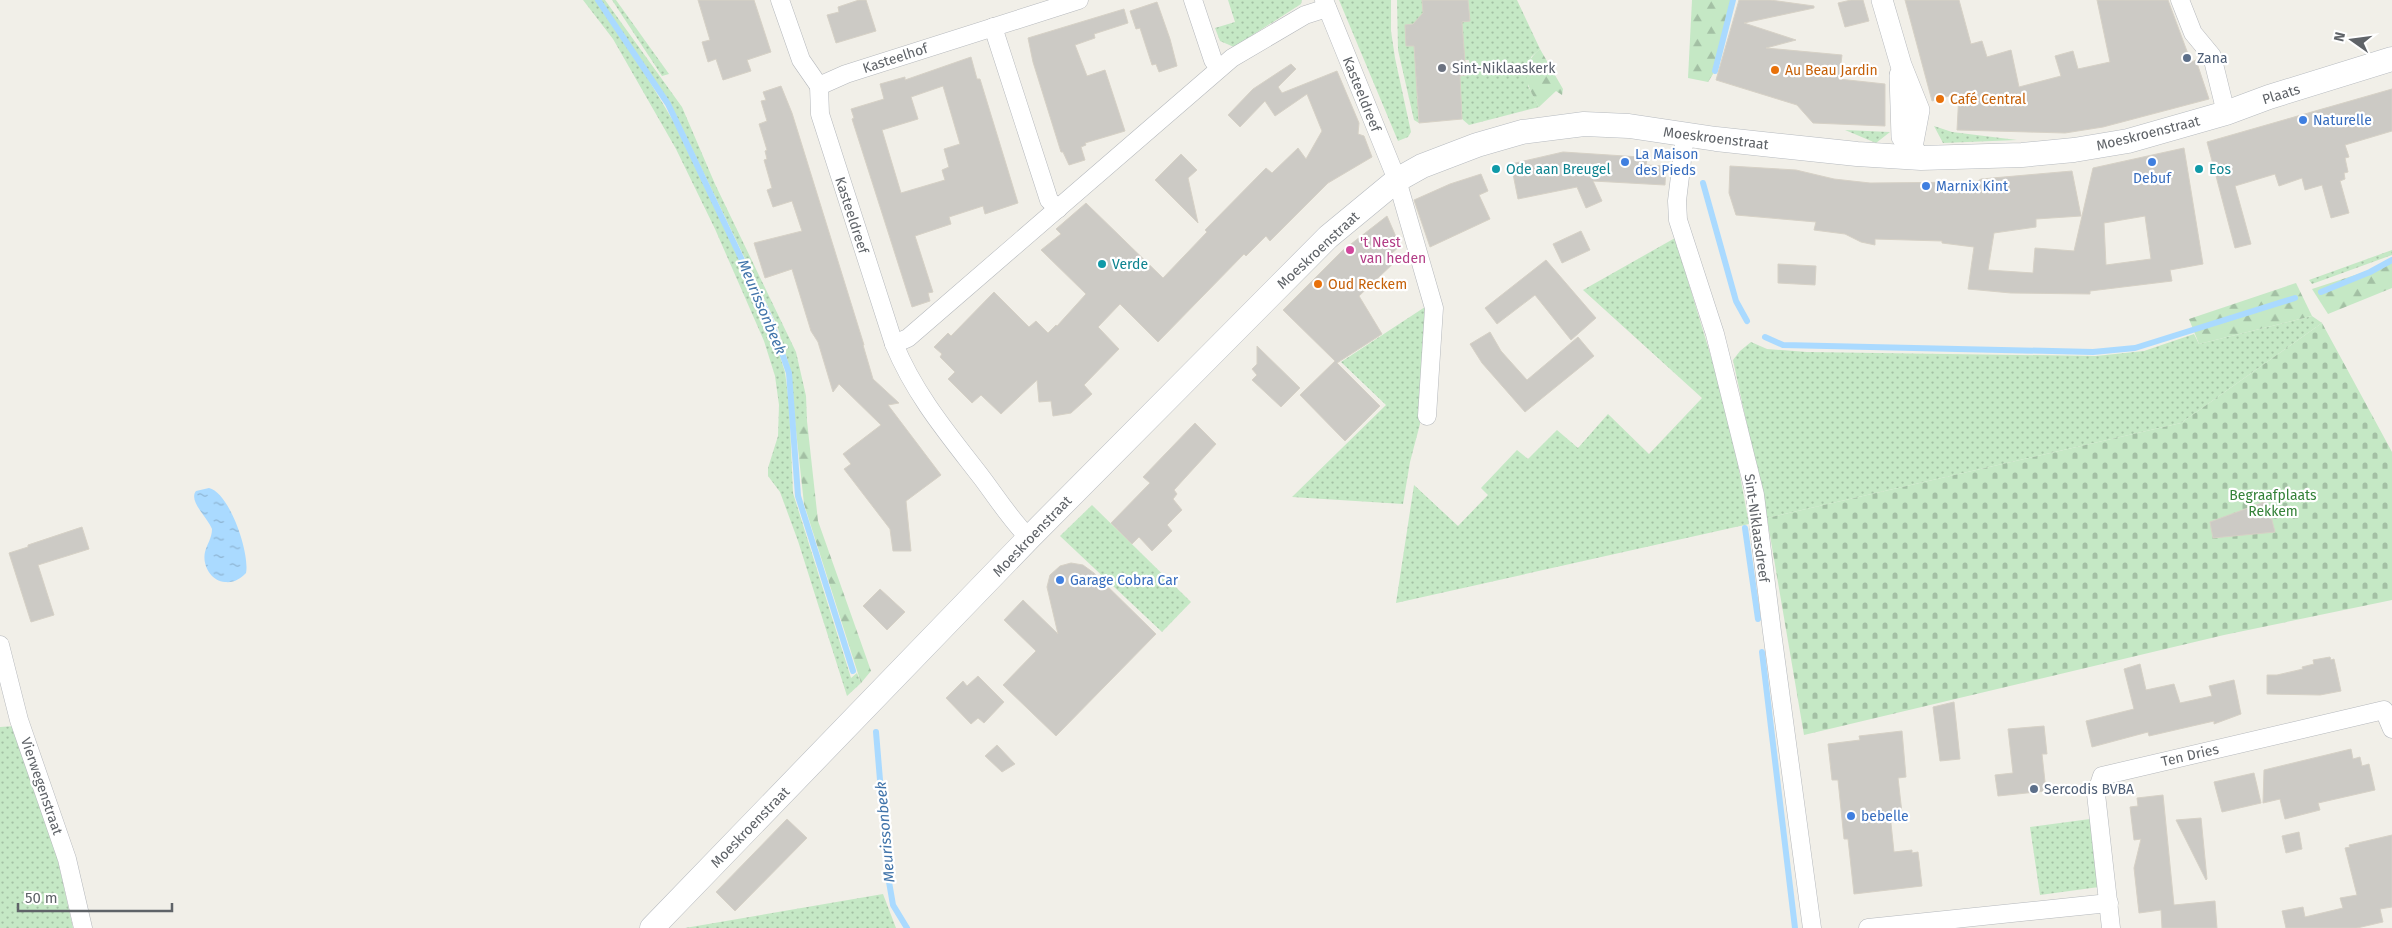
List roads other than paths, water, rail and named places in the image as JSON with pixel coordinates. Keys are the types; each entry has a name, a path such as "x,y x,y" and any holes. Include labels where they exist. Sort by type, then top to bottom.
{"main road":[{"name":"Plaats","path":"2226,113 2269,97 2392,59"},
{"name":"Moeskroenstraat","path":"652,928 1029,538 1328,237 1395,175 1477,145 1522,132 1584,124 1629,126 1685,135 1857,154 2022,155 2074,150 2128,141 2226,113"}],"street":[{"path":"780,0 801,60 819,86"},
{"path":"1193,0 1213,60 1220,68"},
{"path":"1882,0 1900,65 1902,137 1916,153"},
{"path":"2180,0 2193,33 2212,56 2226,113"},
{"name":"Kasteelhof","path":"819,86 846,74 1068,2"},
{"name":"Kasteeldreef","path":"894,344 908,338 1232,58 1326,4 1395,175 1434,308 1427,416"},
{"path":"993,26 1049,200 1058,209"},
{"name":"Kasteeldreef","path":"819,86 820,114 894,344 915,390 1029,538"},
{"name":"Sint-Niklaasdreef","path":"1685,135 1677,201 1678,220 1715,334 1755,495 1812,928"},
{"name":"Vierwegenstraat","path":"0,645 19,720 67,859 83,928"},
{"name":"Ten Dries","path":"2111,928 2096,794 2102,776 2384,710 2392,729"},
{"path":"1868,928 2109,903"}],"water":[{"path":"209,488 217,492 224,501 231,512 242,539 246,573 234,581 225,582 216,579 206,567 204,557 212,529 196,505 194,495 196,491"}],"waterway":[{"name":"Meurissonbeek","path":"598,0 668,104 770,319 789,373 798,496 853,671"},
{"path":"1715,71 1733,0"},
{"path":"1703,183 1736,301 1747,321"},
{"path":"2321,292 2370,272 2392,260"},
{"path":"1765,337 1783,345 2093,352 2135,348 2295,298"},
{"path":"1745,528 1758,619"},
{"path":"1762,652 1795,928"},
{"name":"Meurissonbeek","path":"876,732 888,876 893,905 907,928"}],"place":[{"name":"Zana","path":"2187,58"},
{"name":"Sint-Niklaaskerk","path":"1442,68"},
{"name":"Au Beau Jardin","path":"1775,70"},
{"name":"Café Central","path":"1940,99"},
{"name":"Naturelle","path":"2303,120"},
{"name":"La Maison des Pieds","path":"1625,162"},
{"name":"Debuf","path":"2152,162"},
{"name":"Ode aan Breugel","path":"1496,169"},
{"name":"Eos","path":"2199,169"},
{"name":"Marnix Kint","path":"1926,186"},
{"name":"'t Nest van heden","path":"1350,250"},
{"name":"Verde","path":"1102,264"},
{"name":"Oud Reckem","path":"1318,284"},
{"name":"Garage Cobra Car","path":"1060,580"},
{"name":"Sercodis BVBA","path":"2034,789"},
{"name":"bebelle","path":"1851,816"}],"park label":[{"name":"Begraafplaats Rekkem","path":"2273,504"}]}
